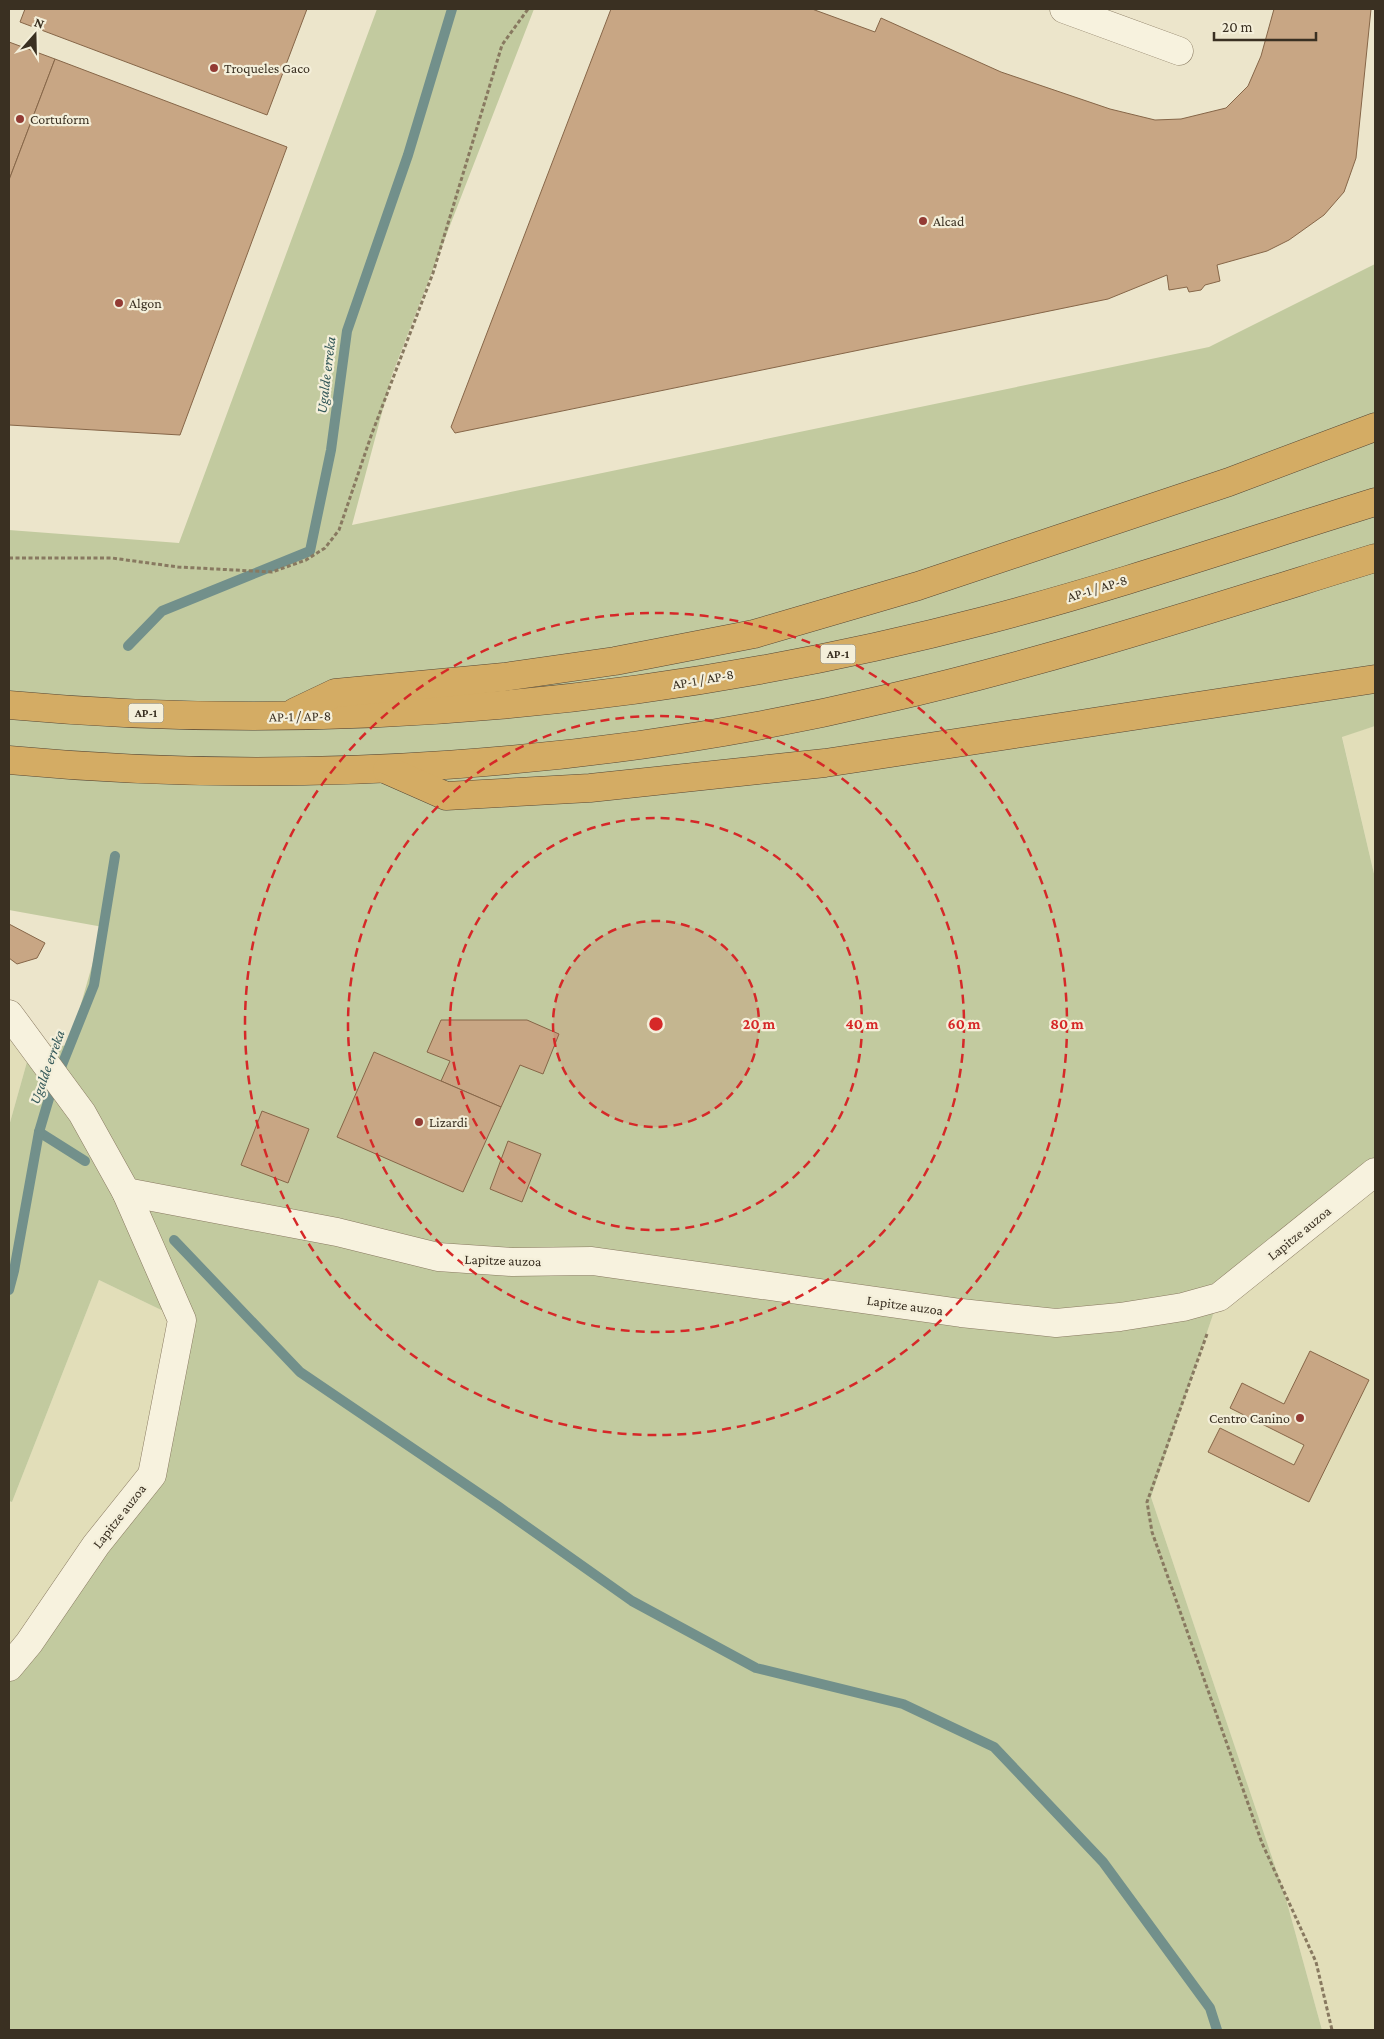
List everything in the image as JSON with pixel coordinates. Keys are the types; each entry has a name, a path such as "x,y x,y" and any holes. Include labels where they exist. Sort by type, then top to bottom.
{"highway":[{"path":"284,717 335,693 504,677 615,661 754,634 918,586 1229,482 1375,427"},
{"name":"AP-1 / AP-8","path":"9,705 169,715 284,717 487,708 648,688 763,669 988,620 1375,502"},
{"path":"9,760 164,770 342,771 493,761 678,739 881,700 997,672 1113,639 1375,558"},
{"path":"383,768 446,796 590,788 825,763 1375,679"}],"street":[{"path":"1064,9 1179,51"},
{"path":"9,1014 82,1113 126,1192"},
{"name":"Lapitze auzoa","path":"126,1192 337,1232 438,1256 512,1262 592,1262 961,1313 1056,1323 1120,1317 1183,1307 1219,1297 1375,1172"},
{"name":"Lapitze auzoa","path":"9,1667 29,1643 96,1544 152,1475 182,1320 126,1192"}],"path":[{"path":"9,558 112,558 178,567 272,572 306,560 325,548 339,530 371,436 433,272 502,45 528,9"},
{"path":"1219,1297 1147,1502 1152,1532 1262,1843 1316,1962 1332,2030"}],"shaded area":[{"path":"1375,726 1375,878 1342,736"},
{"path":"9,1014 32,1044 9,1126"},
{"path":"1375,1166 1375,2030 1322,2030 1286,1899 1151,1497 1219,1297"},
{"path":"99,1280 182,1320 152,1475 9,1658 9,1501 12,1502"}],"green space":[{"path":"377,9 534,9 392,375 352,525 1209,347 1375,264 1375,726 1342,737 1375,878 1375,1166 1219,1297 1151,1497 1286,1899 1322,2030 9,2030 9,1658 152,1475 182,1320 99,1280 12,1502 9,1501 9,1126 32,1044 69,1046 103,927 9,910 9,530 179,543"}],"building":[{"name":"Troqueles Gaco","path":"25,9 307,9 267,115 20,22"},
{"name":"Alcad","path":"611,9 812,9 875,32 881,18 1001,72 1110,109 1155,120 1181,119 1226,108 1248,86 1261,56 1274,9 1371,9 1356,158 1344,192 1324,215 1289,240 1267,251 1217,265 1220,281 1205,285 1201,290 1189,292 1187,287 1169,290 1167,275 1108,299 455,433 451,427"},
{"name":"Cortuform","path":"9,42 55,59 9,180"},
{"name":"Algon","path":"55,59 287,147 180,435 9,425 9,180"},
{"path":"9,924 45,943 37,958 17,964 9,958"},
{"path":"441,1020 527,1020 559,1034 543,1074 520,1065 501,1107 441,1081 450,1061 427,1052"},
{"name":"Lizardi","path":"374,1052 501,1107 463,1192 337,1137"},
{"path":"262,1111 309,1129 288,1183 241,1165"},
{"path":"508,1141 541,1154 522,1202 490,1189"},
{"name":"Centro Canino","path":"1310,1351 1369,1380 1309,1502 1208,1452 1220,1428 1294,1465 1304,1445 1230,1408 1242,1383 1284,1404"}],"waterway":[{"name":"Ugalde erreka","path":"128,646 162,611 310,551 331,450 347,331 408,155 452,9"},
{"name":"Ugalde erreka","path":"9,1290 39,1132 50,1095 94,985 115,856"},
{"path":"39,1132 85,1161"},
{"path":"174,1240 300,1372 499,1507 632,1601 756,1668 903,1704 994,1747 1103,1862 1210,2008 1217,2030"}],"place":[{"name":"Troqueles Gaco","path":"214,68"},
{"name":"Cortuform","path":"20,119"},
{"name":"Alcad","path":"923,221"},
{"name":"Algon","path":"119,303"},
{"name":"Lizardi","path":"419,1122"},
{"name":"Centro Canino","path":"1300,1418"}]}
